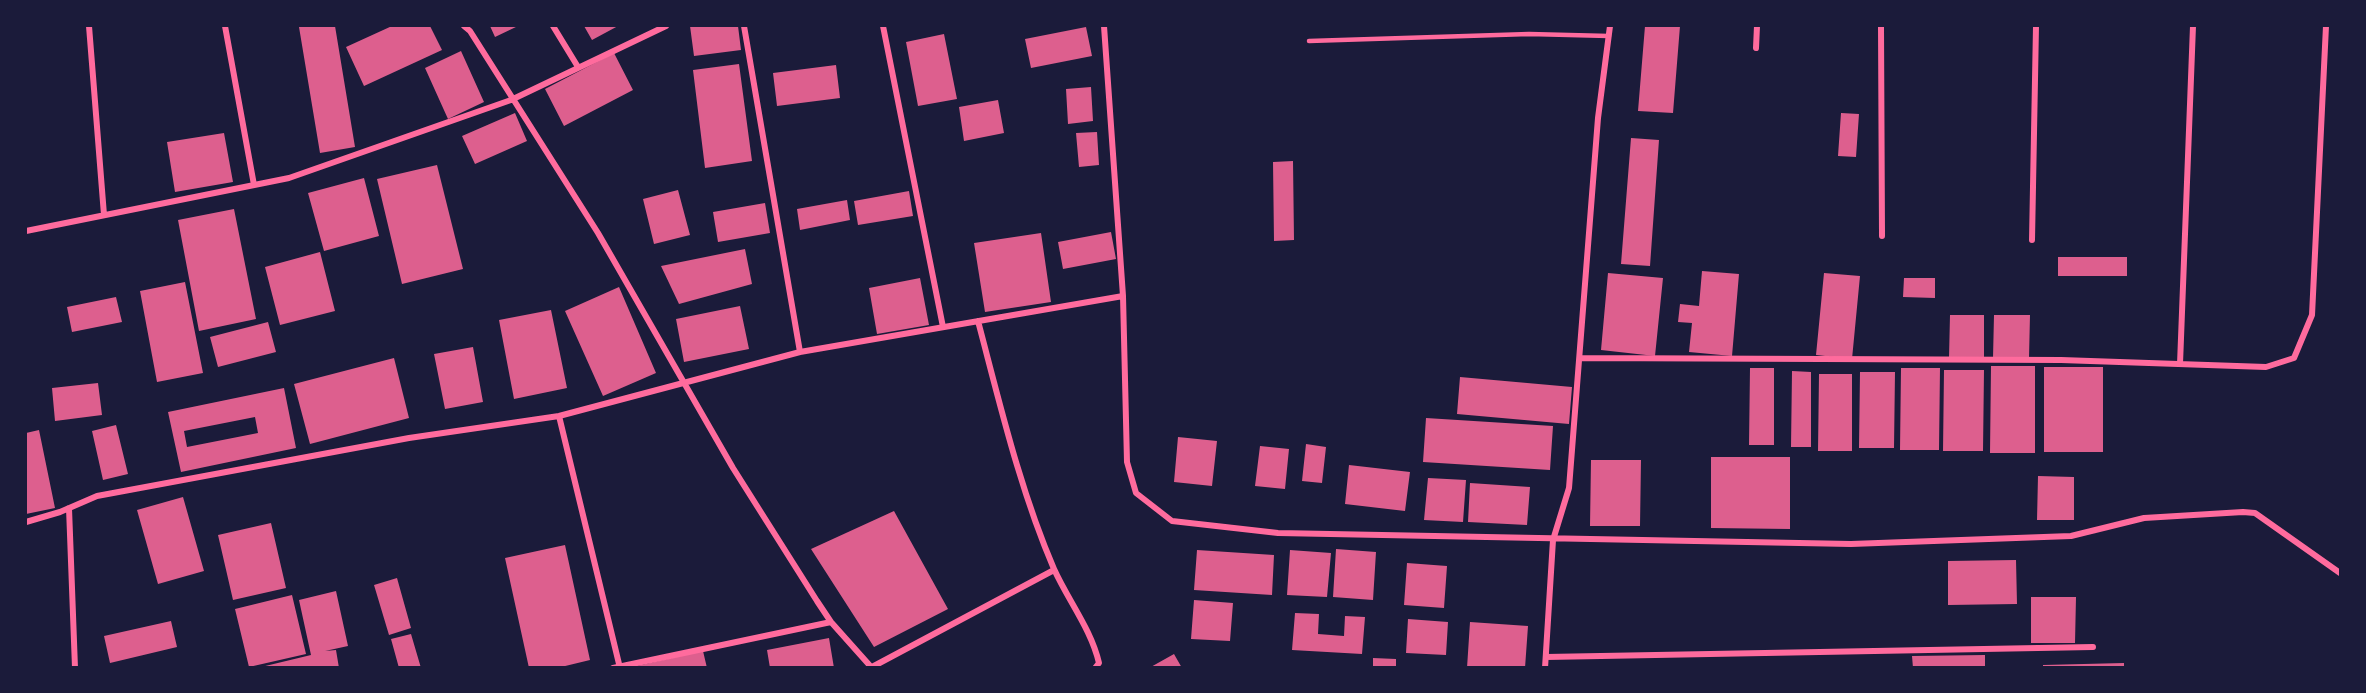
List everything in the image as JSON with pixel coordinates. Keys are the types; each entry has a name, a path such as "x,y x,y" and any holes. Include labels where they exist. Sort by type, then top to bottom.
{"street":[{"path":"89,26 104,215"},
{"path":"225,26 254,185"},
{"path":"464,26 598,233 733,468 831,622 872,667 1054,570"},
{"path":"553,26 578,67"},
{"path":"26,231 289,178 511,100 666,26"},
{"path":"744,26 800,352"},
{"path":"883,26 943,327"},
{"path":"1104,26 1123,296 1126,462 1136,493 1172,521 1278,533 1851,544 2071,536 2144,518 2243,512 2255,513 2340,573"},
{"path":"1545,668 1553,540 1569,489 1598,118 1610,26"},
{"path":"1756,48 1757,26"},
{"path":"1881,26 1882,236"},
{"path":"2032,240 2036,26"},
{"path":"2180,364 2193,26"},
{"path":"1581,358 2061,360 2266,367 2294,358 2312,315 2326,26"},
{"path":"26,522 109,494 409,438 559,416 800,352 1123,296"},
{"path":"978,321 1017,465 1054,570 1094,643 1099,663 1095,668"},
{"path":"559,416 618,667 831,622"},
{"path":"69,508 75,668"},
{"path":"1546,657 2093,647"}],"lane":[{"path":"1309,41 1529,34 1609,36"}],"building":[{"path":"335,26 355,147 320,153 299,27"},
{"path":"392,26 430,26 442,50 364,86 346,47"},
{"path":"490,26 518,26 495,37"},
{"path":"584,26 618,26 592,40"},
{"path":"690,26 738,26 741,50 694,56"},
{"path":"1645,26 1680,26 1673,113 1638,111"},
{"path":"1086,27 1092,56 1031,68 1025,39"},
{"path":"944,34 957,99 918,106 906,42"},
{"path":"461,51 484,102 448,119 425,68"},
{"path":"614,53 633,90 564,126 545,89"},
{"path":"739,64 752,161 705,168 693,70"},
{"path":"836,65 840,98 777,106 773,73"},
{"path":"1091,87 1093,121 1068,124 1066,89"},
{"path":"998,100 1004,133 964,141 959,107"},
{"path":"515,113 527,141 475,164 462,136"},
{"path":"1841,113 1859,114 1856,157 1838,156"},
{"path":"1097,132 1099,165 1079,167 1076,133"},
{"path":"224,133 233,182 175,192 167,142"},
{"path":"1631,138 1659,140 1650,266 1621,264"},
{"path":"1293,161 1294,240 1274,241 1273,162"},
{"path":"437,165 463,269 402,284 377,179"},
{"path":"364,178 379,236 324,251 308,193"},
{"path":"678,190 690,235 654,244 643,199"},
{"path":"909,191 913,216 858,225 854,201"},
{"path":"847,200 850,220 800,230 797,209"},
{"path":"765,203 770,233 718,242 713,212"},
{"path":"234,209 256,319 199,331 178,220"},
{"path":"1111,232 1116,259 1063,269 1058,242"},
{"path":"1041,233 1051,302 985,312 974,243"},
{"path":"745,249 752,284 679,304 661,266"},
{"path":"320,252 335,311 280,325 265,267"},
{"path":"2058,257 2127,257 2127,276 2058,276"},
{"path":"1702,271 1739,274 1732,356 1689,352 1692,323 1678,322 1680,304 1699,306"},
{"path":"1608,273 1663,278 1655,356 1601,350"},
{"path":"1824,273 1860,276 1852,359 1816,355"},
{"path":"920,278 929,325 877,334 869,288"},
{"path":"1904,278 1935,278 1935,298 1903,297"},
{"path":"185,282 203,373 157,382 140,291"},
{"path":"619,287 656,373 603,396 565,311"},
{"path":"116,297 122,322 72,332 67,307"},
{"path":"740,306 749,349 684,362 676,319"},
{"path":"551,310 567,388 514,399 499,320"},
{"path":"1950,315 1984,315 1984,359 1949,358"},
{"path":"1994,315 2030,315 2029,358 1993,358"},
{"path":"268,322 276,352 218,367 210,337"},
{"path":"473,347 483,402 445,409 434,354"},
{"path":"394,358 409,418 310,444 294,384"},
{"path":"1991,366 2035,366 2035,453 1990,453"},
{"path":"2044,367 2103,367 2103,452 2044,452"},
{"path":"1750,368 1774,368 1774,445 1749,445"},
{"path":"1901,368 1940,368 1939,450 1900,450"},
{"path":"1944,370 1984,370 1983,451 1943,451"},
{"path":"1792,371 1811,372 1811,447 1791,447"},
{"path":"1860,372 1895,372 1894,448 1859,448"},
{"path":"1819,374 1852,374 1852,451 1818,451"},
{"path":"1460,377 1572,387 1569,424 1457,414"},
{"path":"98,383 102,415 55,421 52,388"},
{"path":"284,388 296,448 181,472 168,412","holes":["255,417 258,433 187,447 184,431"]},
{"path":"1426,418 1553,426 1550,470 1423,462"},
{"path":"116,425 128,474 103,480 92,431"},
{"path":"39,430 55,508 26,514 26,433"},
{"path":"1178,437 1217,441 1212,486 1174,482"},
{"path":"1306,444 1326,447 1322,483 1302,481"},
{"path":"1260,446 1289,449 1285,489 1255,486"},
{"path":"1711,457 1790,457 1790,529 1711,528"},
{"path":"1591,460 1641,460 1640,526 1590,526"},
{"path":"1349,465 1410,472 1405,511 1345,504"},
{"path":"2038,476 2074,477 2074,520 2037,520"},
{"path":"1428,478 1466,480 1463,522 1424,520"},
{"path":"1470,483 1530,487 1527,525 1468,522"},
{"path":"183,497 204,571 158,584 137,510"},
{"path":"894,511 948,609 874,647 811,549"},
{"path":"271,523 286,588 233,600 218,535"},
{"path":"565,545 590,660 557,668 529,668 505,558"},
{"path":"1336,549 1376,552 1373,600 1333,597"},
{"path":"1197,550 1274,555 1272,595 1194,590"},
{"path":"1290,550 1331,553 1327,597 1287,595"},
{"path":"2016,560 2017,604 1948,605 1948,561"},
{"path":"1407,563 1447,566 1444,608 1404,605"},
{"path":"397,578 411,628 389,635 374,585"},
{"path":"336,591 348,646 325,651 336,650 339,668 257,668 311,655 299,600"},
{"path":"292,595 306,654 249,667 235,609"},
{"path":"2031,597 2076,597 2075,643 2031,643"},
{"path":"1194,600 1233,603 1230,641 1191,639"},
{"path":"1295,613 1319,614 1318,634 1344,636 1345,616 1365,617 1362,654 1292,650"},
{"path":"1408,619 1448,622 1446,655 1406,653"},
{"path":"171,621 177,647 110,663 104,636"},
{"path":"1470,622 1528,626 1525,668 1467,668"},
{"path":"411,634 421,668 399,668 391,639"},
{"path":"829,638 834,668 770,668 767,650"},
{"path":"703,651 707,668 632,668 632,667"},
{"path":"1174,654 1182,668 1149,668"},
{"path":"1985,655 1985,668 1913,668 1912,656"},
{"path":"1373,658 1396,659 1396,668 1373,668"},
{"path":"2124,663 2124,668 2043,668 2043,665"}]}
